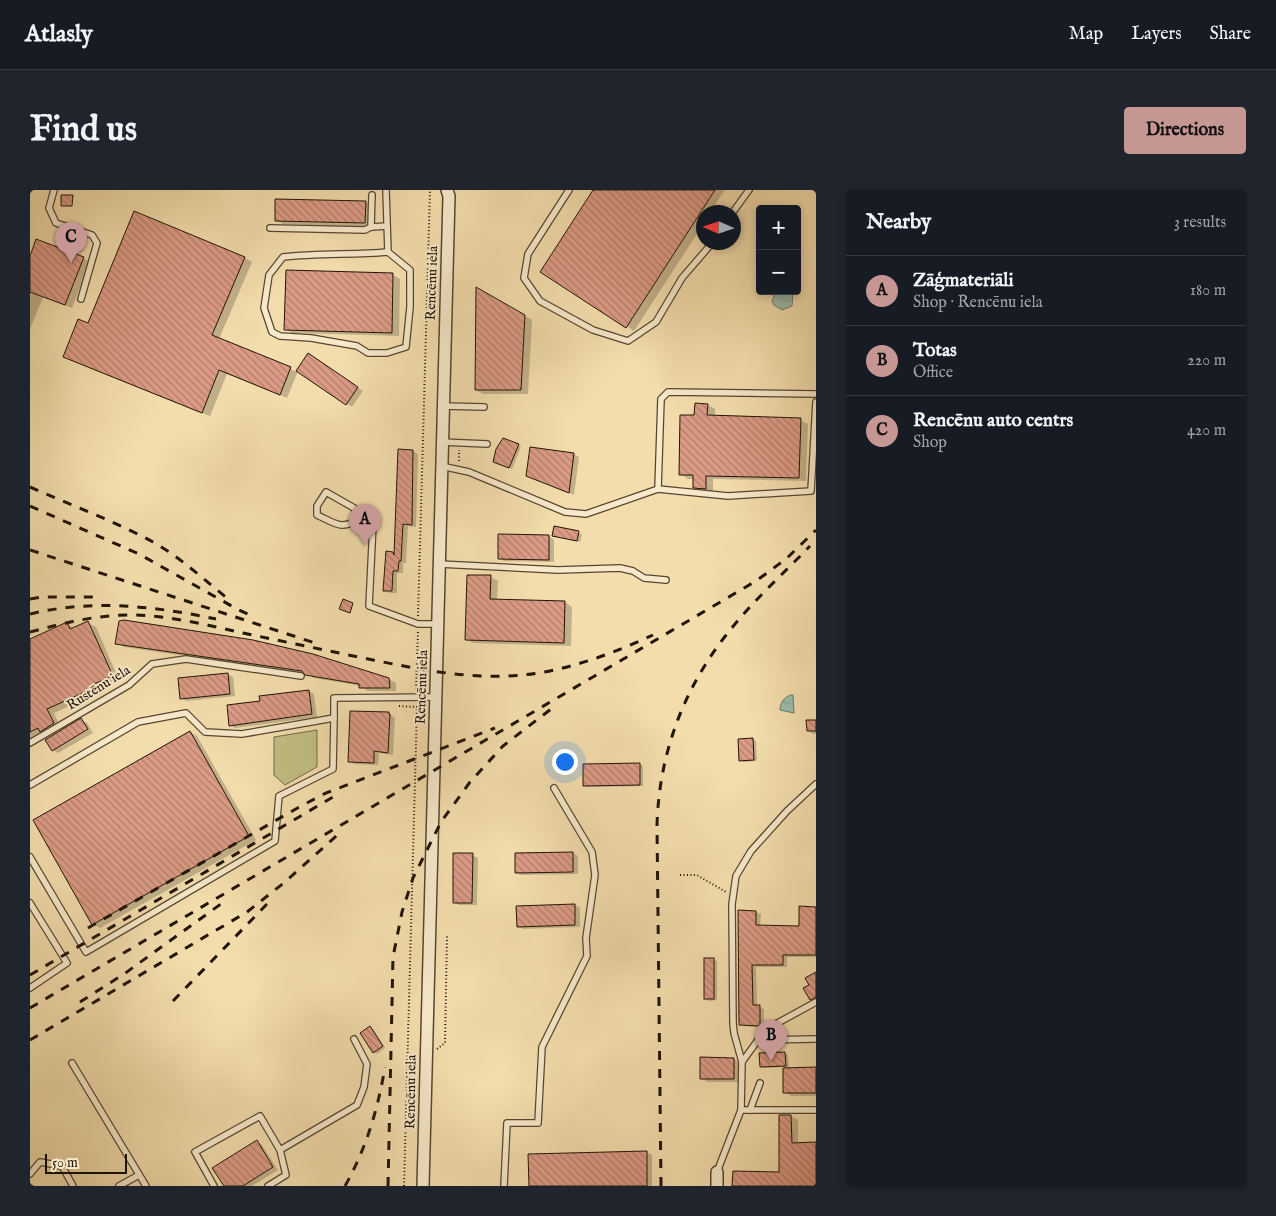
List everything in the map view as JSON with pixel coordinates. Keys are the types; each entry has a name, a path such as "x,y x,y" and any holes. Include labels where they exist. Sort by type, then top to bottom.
{"street":[{"name":"Rencēnu iela","path":"423,1186 440,466 449,196 447,190"},
{"path":"716,1186 717,1172"}],"lane":[{"path":"54,190 49,208 56,223 92,235 97,243 82,299"},
{"path":"386,190 388,252 410,270 406,347 387,353 368,353 357,346 311,338 280,336 272,332 264,308 269,275 283,257 307,254 388,252"},
{"path":"569,190 528,254 524,278 540,301 593,330 628,341 656,322 682,278 706,250"},
{"path":"738,205 748,190"},
{"path":"371,227 372,195"},
{"path":"270,228 365,230 371,227 387,226"},
{"path":"658,489 661,399 668,392 816,394"},
{"path":"440,466 469,472 565,512 586,514 658,489 728,496 811,490 816,402"},
{"path":"442,406 484,407"},
{"path":"441,442 487,444"},
{"path":"358,518 351,524 340,525 317,515 317,506 326,492 354,508 358,518 373,524 370,606 418,624 437,624"},
{"path":"439,564 558,570 620,568 633,571 644,578 666,580"},
{"name":"Rustēnu iela","path":"30,743 129,685 152,664 186,660 300,676"},
{"path":"30,857 86,952 276,841 279,796 333,769 334,698 435,697"},
{"path":"30,785 138,722 186,713 205,732 242,734 334,718"},
{"path":"717,1172 741,1110 742,1062 733,1023 732,896 736,876 751,851 787,811 816,784"},
{"path":"504,1186 507,1123 538,1123 542,1046 587,956 586,938 595,875 592,852 554,788"},
{"path":"30,903 67,963 30,988"},
{"path":"742,1062 763,1031 816,1002"},
{"path":"280,1150 356,1106 364,1087 367,1064 354,1039"},
{"path":"758,1040 816,1039"},
{"path":"72,1063 146,1186"},
{"path":"750,1110 760,1083"},
{"path":"741,1110 816,1110"},
{"path":"214,1186 195,1152 260,1116 280,1150 286,1175 268,1186"},
{"path":"30,1174 40,1162 62,1166 73,1186"},
{"path":"119,1186 139,1175"}],"path":[{"path":"392,705 404,708 417,707"},
{"path":"680,875 696,875 732,896"},
{"path":"407,1072 445,1043 448,935"}],"shaded area":[{"path":"317,730 317,767 285,785 274,775 274,737"}],"water":[{"path":"774,295 793,295 792,306 782,310 774,305 772,301"},
{"path":"793,695 794,713 780,710 783,701"}],"building":[{"path":"593,190 715,190 705,205 696,205 696,219 626,328 540,272"},
{"path":"61,195 73,195 72,206 61,206"},
{"path":"275,199 366,201 365,223 275,221"},
{"path":"134,211 245,257 212,335 291,367 280,395 219,370 202,413 63,357 78,319 88,323"},
{"path":"36,239 84,257 65,305 30,292 30,256"},
{"path":"286,270 393,273 392,333 284,330"},
{"path":"476,287 525,315 521,390 475,390"},
{"path":"308,353 358,387 346,405 296,371"},
{"path":"695,403 708,404 707,415 801,418 799,478 706,476 706,489 693,488 693,475 679,475 680,415 694,415"},
{"path":"503,438 519,444 509,468 493,462 496,449"},
{"path":"530,447 574,453 569,493 526,476"},
{"path":"398,449 413,450 412,525 403,524 401,561 399,561 398,571 393,571 392,591 383,591 386,551 393,552 394,555"},
{"path":"554,526 579,531 577,541 552,536"},
{"path":"498,534 549,535 549,560 498,559"},
{"path":"467,575 491,575 490,599 565,601 564,643 465,640"},
{"path":"343,599 353,603 350,613 339,609"},
{"path":"124,620 253,640 313,654 389,678 390,688 359,688 359,684 305,675 302,671 115,644 119,621"},
{"path":"88,621 113,676 94,684 96,687 47,709 54,723 40,732 38,728 30,732 30,639 67,622 70,629"},
{"path":"228,673 230,694 180,699 178,678"},
{"path":"309,690 312,714 229,726 227,705 260,701 259,696"},
{"path":"350,711 389,712 390,714 388,753 374,751 374,763 348,762"},
{"path":"81,718 88,729 52,751 45,740"},
{"path":"806,720 816,720 816,731 807,731"},
{"path":"190,731 249,836 92,925 33,820"},
{"path":"753,738 754,760 739,761 738,739"},
{"path":"640,763 640,785 583,786 583,764"},
{"path":"573,852 573,872 515,873 515,853"},
{"path":"453,853 473,853 472,903 453,903"},
{"path":"575,904 575,925 517,927 516,906"},
{"path":"799,906 816,907 816,955 783,955 783,965 752,965 753,1005 760,1005 760,1026 739,1025 738,910 756,911 756,925 799,926"},
{"path":"704,958 714,958 714,999 704,999"},
{"path":"816,972 816,997 810,1000 803,988 809,985 805,978"},
{"path":"370,1026 383,1046 373,1053 360,1033"},
{"path":"785,1052 786,1066 760,1067 759,1053"},
{"path":"700,1057 734,1058 734,1079 700,1079"},
{"path":"816,1067 816,1093 783,1093 783,1068"},
{"path":"779,1115 791,1115 792,1143 816,1142 816,1186 732,1186 733,1171 779,1172"},
{"path":"257,1140 273,1167 243,1186 224,1186 212,1168"},
{"path":"647,1151 647,1186 529,1186 528,1154"}],"railway":[{"path":"30,487 108,520 153,542 182,561 227,598"},
{"path":"30,506 139,554 254,617"},
{"path":"30,1008 756,581 786,559 816,530"},
{"path":"661,1186 657,825 663,771 678,721 700,673 731,629 750,607 810,546"},
{"path":"30,550 315,643"},
{"path":"30,599 42,597 98,597"},
{"path":"30,614 76,607 123,606 170,611 216,619"},
{"path":"30,632 105,616 145,615 201,624 407,667 474,676 527,675 564,668 600,657 653,635"},
{"path":"388,1186 393,957 402,912 413,878 441,822 470,782 503,746 551,709"},
{"path":"88,928 326,793 495,728"},
{"path":"30,975 333,797"},
{"path":"30,1040 247,912 285,882 342,831"},
{"path":"80,1002 124,974 225,901"},
{"path":"173,1001 267,904"},
{"path":"345,1186 359,1158 370,1128 379,1098 385,1067"}],"place":[{"name":"Rencēnu auto centrs","path":"71,263"},
{"name":"Zāģmateriāli","path":"365,545"},
{"name":"Totas","path":"771,1061"}]}
